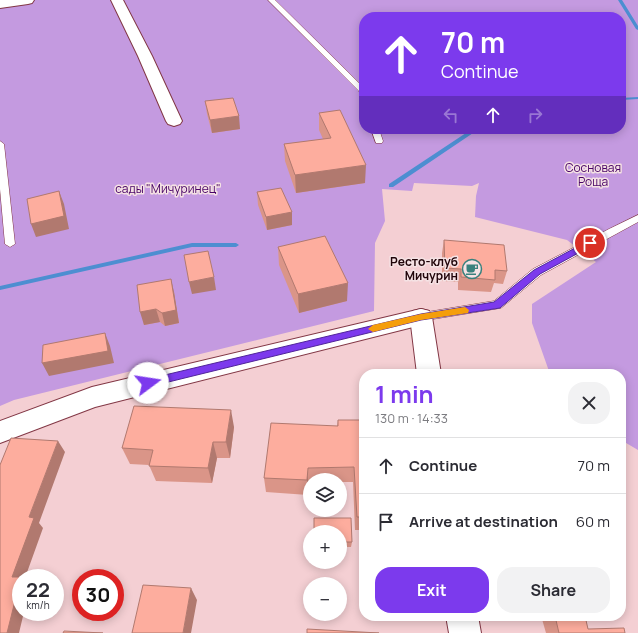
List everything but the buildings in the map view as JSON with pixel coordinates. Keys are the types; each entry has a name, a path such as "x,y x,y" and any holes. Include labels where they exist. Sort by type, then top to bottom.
{"street":[{"path":"0,4 28,0"},
{"path":"117,0 145,56 174,121"},
{"path":"3,437 92,397 421,317 428,369"},
{"path":"463,621 465,633"}],"lane":[{"path":"271,0 359,87"},
{"path":"377,134 379,141"},
{"path":"0,144 10,244"},
{"path":"421,317 497,305 537,272 638,218"}],"green space":[{"name":"сады \"Мичуринец\"","path":"0,0 638,0 638,450 626,443 626,369 548,369 532,323 532,304 596,262 567,240 475,217 476,196 479,183 472,186 414,183 412,191 382,189 385,221 375,243 374,311 14,400 0,406"}],"waterway":[{"path":"620,0 638,29"},
{"path":"626,99 638,98"},
{"path":"391,186 468,134"},
{"path":"0,288 192,245 236,245"}],"slow traffic":[{"path":"373,329 421,317 465,310"}],"place":[{"name":"Ресто-клуб Мичурин","path":"472,269"}],"route":[{"path":"148,383 421,317 497,305 537,272 590,243"}],"park label":[{"name":"Сосновая Роща","path":"593,175"}]}
